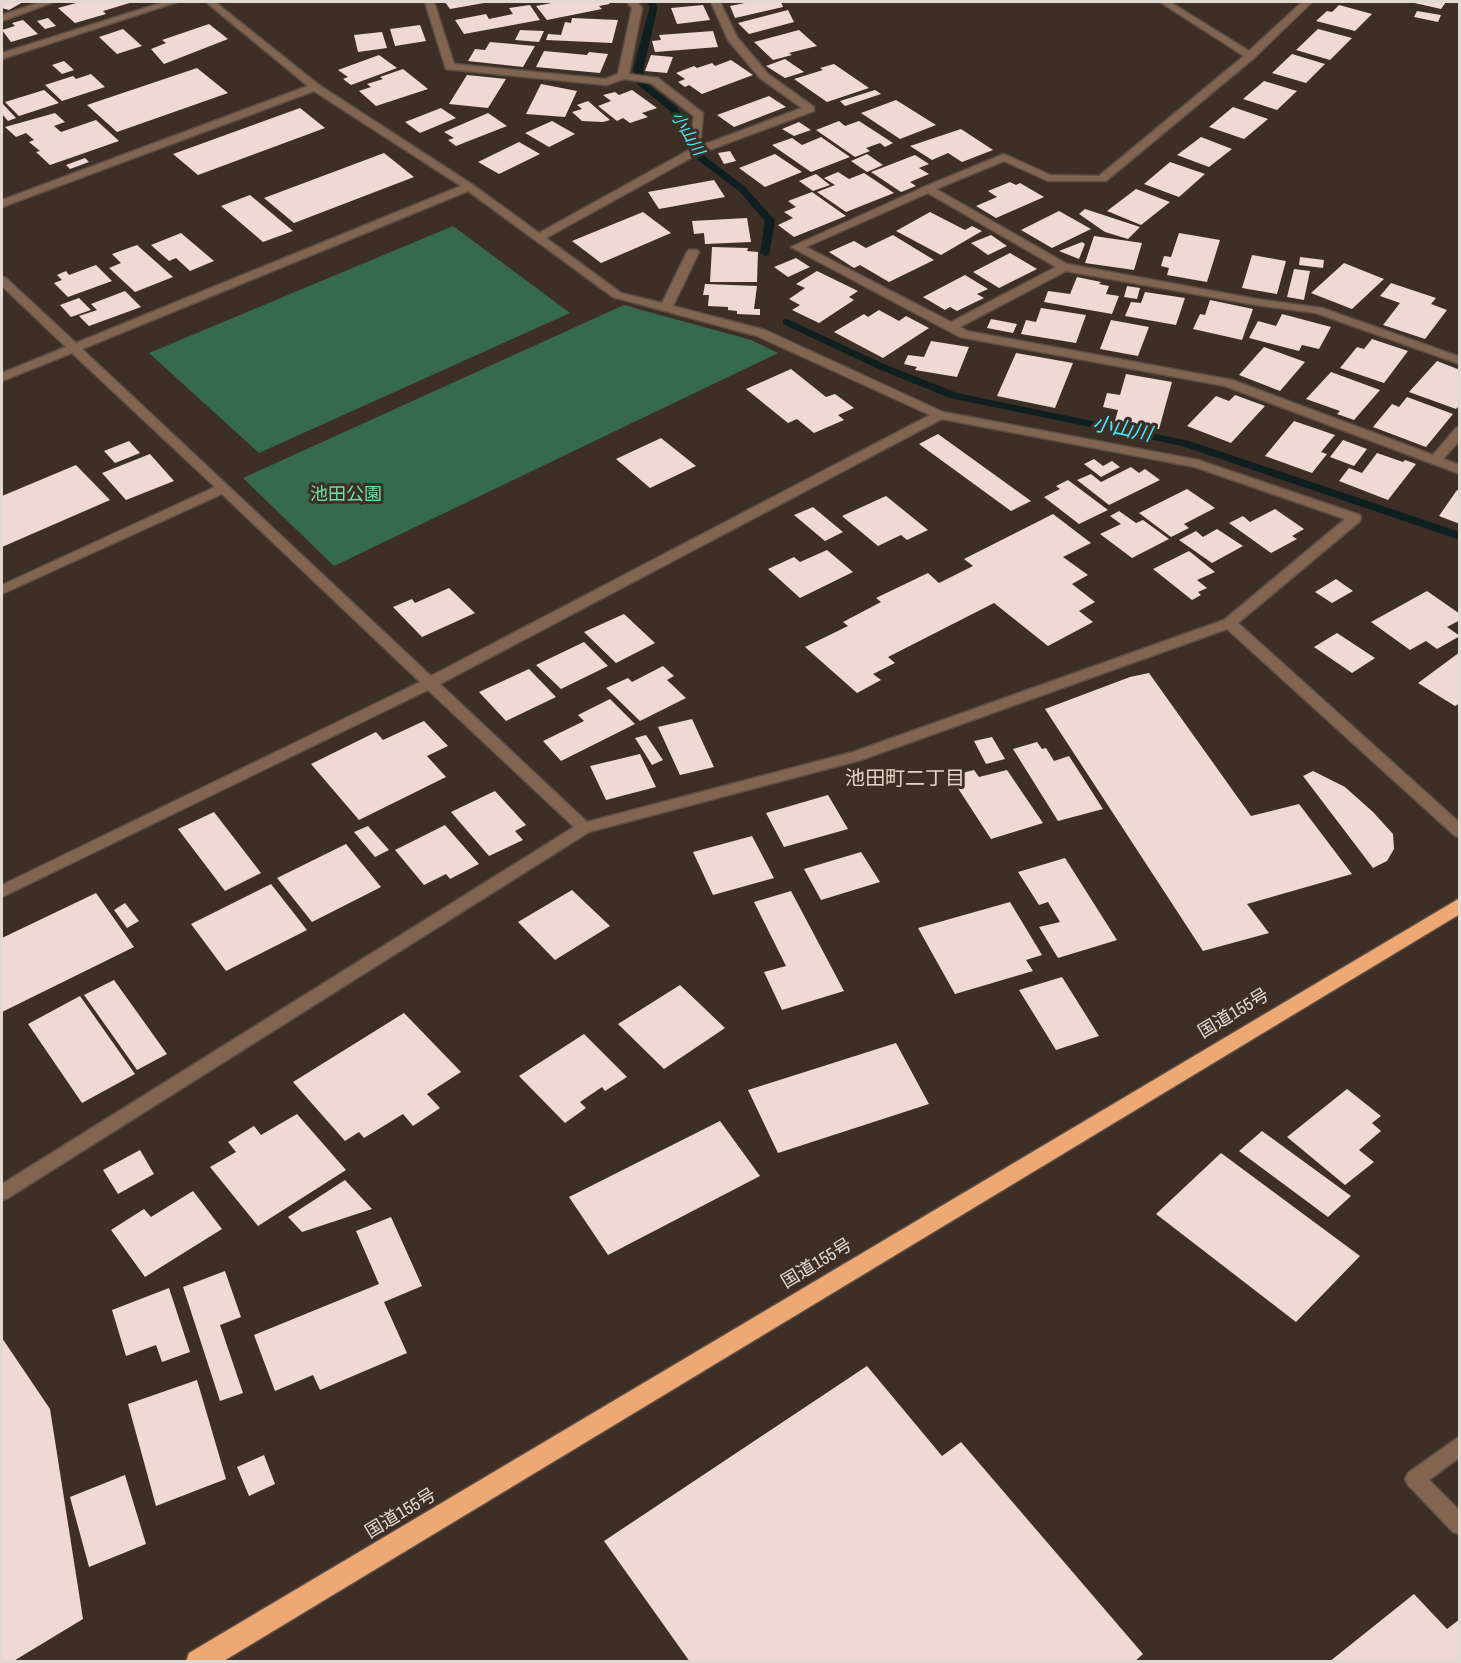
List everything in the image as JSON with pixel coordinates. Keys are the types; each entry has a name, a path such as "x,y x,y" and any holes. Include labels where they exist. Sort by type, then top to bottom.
{"highway":[{"name":"国道155号","path":"198,1662 1460,904"}],"street":[{"path":"2,18 49,2"},
{"path":"2,56 172,2"},
{"path":"2,1193 584,828 856,756 1229,623 1355,518 1198,464 940,415 761,333 617,295 469,187 315,87 210,2"},
{"path":"429,2 450,67 606,82 623,76 654,80 699,115 694,152"},
{"path":"623,76 637,8 632,2"},
{"path":"538,237 694,152 810,109 764,76 732,38 716,2"},
{"path":"1164,2 1250,56"},
{"path":"1306,2 1250,56 1102,179 1048,178 1004,157 797,247 964,334 1228,383 1460,470"},
{"path":"2,204 315,87"},
{"path":"2,377 469,187"},
{"path":"928,189 1064,267 1256,302 1318,310 1460,362"},
{"path":"666,308 693,252"},
{"path":"949,328 1064,267"},
{"path":"2,280 428,684 584,828"},
{"path":"2,891 428,684 940,415"},
{"path":"1435,461 1460,431"},
{"path":"2,590 222,489"},
{"path":"1229,623 1460,832"},
{"path":"1460,1445 1415,1479 1460,1525"}],"green space":[{"path":"453,226 570,313 259,453 149,353"},
{"name":"池田公園","path":"624,305 751,340 778,353 334,566 243,478"}],"building":[{"path":"2,2 23,2 9,10 2,8"},
{"path":"80,2 133,2 103,11 106,14 75,23 58,8"},
{"path":"445,2 484,2 484,3 450,9"},
{"path":"557,2 608,2 610,4 599,6 602,9 547,20 536,6"},
{"path":"750,2 781,2 783,7 735,18 730,6"},
{"path":"1410,2 1446,2 1441,9"},
{"path":"530,5 540,20 464,34 455,20 486,14 489,19 513,14 509,8"},
{"path":"703,5 710,20 677,24 671,8"},
{"path":"1339,5 1372,14 1355,31 1316,21 1327,11 1332,12"},
{"path":"788,10 794,22 749,34 738,23"},
{"path":"1417,11 1441,15 1438,22 1414,17"},
{"path":"48,18 56,26 45,29 37,21"},
{"path":"572,18 618,20 612,43 546,40 548,34 561,35 565,22 571,23"},
{"path":"23,20 38,34 11,42 2,30 15,26 12,23"},
{"path":"209,24 228,39 164,64 151,49 166,43 162,40"},
{"path":"420,25 426,41 395,46 390,29"},
{"path":"123,29 142,46 117,54 99,37"},
{"path":"1318,29 1352,38 1330,60 1296,50"},
{"path":"520,30 544,31 539,42 515,40"},
{"path":"799,30 817,46 789,53 792,55 773,60 754,42"},
{"path":"713,31 718,47 655,52 652,41 661,40 659,35"},
{"path":"382,32 387,48 358,52 354,35"},
{"path":"490,42 535,46 523,67 468,61 475,49 485,50"},
{"path":"544,51 587,55 589,52 608,54 600,73 536,67"},
{"path":"1292,54 1325,64 1306,83 1272,73"},
{"path":"379,55 397,68 351,85 343,79 348,77 338,70"},
{"path":"651,55 673,57 667,73 645,71"},
{"path":"785,59 804,72 785,78 766,66"},
{"path":"731,60 753,75 702,94 689,85 685,87 678,82 685,79 676,73 694,66 697,68 712,63 715,66"},
{"path":"64,61 74,70 62,74 52,65"},
{"path":"834,64 869,88 827,102 794,79 823,70 820,68"},
{"path":"197,68 228,93 117,132 87,105"},
{"path":"403,69 428,89 376,106 359,91 371,87 367,84 383,79 380,77"},
{"path":"91,74 105,87 62,101 45,85 73,76 76,79"},
{"path":"467,75 506,79 488,108 449,104"},
{"path":"1264,81 1297,91 1277,110 1243,99"},
{"path":"541,84 577,91 565,117 526,114"},
{"path":"44,90 59,103 19,116 5,102"},
{"path":"632,90 657,108 642,113 648,117 630,123 623,118 617,121 598,106 611,101 603,95 615,92 619,95"},
{"path":"875,90 881,94 845,106 840,101"},
{"path":"769,96 786,107 734,127 717,115"},
{"path":"896,100 936,125 900,139 861,113"},
{"path":"588,101 610,120 582,121 572,112 582,109 577,105"},
{"path":"2,103 16,118 8,121 2,114"},
{"path":"1233,107 1268,119 1244,139 1209,127"},
{"path":"300,108 325,128 198,175 173,154"},
{"path":"441,108 456,118 420,133 405,122"},
{"path":"55,113 65,122 54,126 61,132 96,120 119,141 50,165 36,152 40,151 29,142 34,140 26,133 16,137 5,127"},
{"path":"488,113 507,126 456,146 448,140 454,138 444,132"},
{"path":"552,121 575,134 549,147 525,133"},
{"path":"839,121 845,126 859,121 893,143 885,147 880,143 866,148 870,151 855,157 816,130"},
{"path":"799,122 811,130 794,136 782,129"},
{"path":"961,129 993,150 962,162 948,153 932,160 910,146"},
{"path":"821,137 850,157 811,172 772,145 792,138 802,145"},
{"path":"1201,137 1232,149 1209,167 1177,155"},
{"path":"519,142 540,154 499,174 478,162"},
{"path":"730,151 736,161 724,164 718,153"},
{"path":"384,153 414,177 294,223 264,198"},
{"path":"775,154 802,172 765,187 739,168"},
{"path":"867,154 883,165 867,172 851,161"},
{"path":"915,155 929,164 919,168 929,174 910,182 916,186 901,192 871,172"},
{"path":"85,158 89,162 70,169 66,165"},
{"path":"1170,162 1205,174 1179,197 1144,184"},
{"path":"838,172 849,179 864,173 894,193 846,212 817,192 835,185 824,178"},
{"path":"816,174 830,185 813,191 799,181"},
{"path":"714,180 725,197 659,209 648,192"},
{"path":"1010,182 1016,185 1020,183 1044,197 996,218 976,206 997,197 988,191"},
{"path":"1136,189 1170,202 1141,225 1107,211"},
{"path":"812,192 846,216 794,237 778,225 793,218 784,212 796,207 788,201"},
{"path":"250,195 293,231 263,242 221,206"},
{"path":"1085,209 1140,227 1128,239 1105,232 1079,214"},
{"path":"1059,211 1091,229 1052,248 1021,230"},
{"path":"643,212 671,233 601,263 572,241"},
{"path":"930,212 965,230 972,226 982,231 941,255 896,231"},
{"path":"747,218 751,242 705,244 704,233 694,234 692,221"},
{"path":"181,233 214,261 190,271 176,258 169,261 151,245"},
{"path":"1179,233 1220,240 1207,282 1167,275 1169,268 1161,266 1164,256 1171,257"},
{"path":"893,235 934,260 889,282 860,265 854,268 829,252 854,241 866,248"},
{"path":"991,235 1007,246 988,255 971,243"},
{"path":"1094,236 1142,243 1134,270 1085,263"},
{"path":"1082,242 1085,244 1079,259 1059,251"},
{"path":"137,245 173,277 135,292 109,268 121,263 112,254"},
{"path":"712,247 748,248 747,251 758,252 757,282 710,282"},
{"path":"1010,253 1037,269 999,288 973,272"},
{"path":"1252,255 1286,261 1277,294 1242,288"},
{"path":"1300,257 1324,260 1323,268 1299,265"},
{"path":"796,258 810,267 788,277 774,267"},
{"path":"1344,263 1384,279 1352,309 1311,293"},
{"path":"96,265 112,281 68,297 54,283 62,280 57,275 66,271 69,275"},
{"path":"1294,269 1310,271 1304,300 1287,297"},
{"path":"817,271 858,291 849,297 854,300 819,323 792,310 800,305 789,299 805,288 796,284"},
{"path":"965,275 988,289 977,294 984,298 957,311 950,307 945,310 923,297"},
{"path":"1077,277 1101,282 1099,284 1109,286 1106,294 1119,296 1112,314 1044,302 1048,291 1070,294"},
{"path":"1391,283 1436,298 1431,304 1447,310 1425,339 1383,325 1400,303 1380,296"},
{"path":"705,284 757,286 754,309 760,309 760,315 737,314 737,311 728,310 728,307 708,306 709,295 703,295"},
{"path":"1127,286 1140,288 1137,299 1124,297"},
{"path":"125,291 141,307 89,326 79,316 97,310 91,304"},
{"path":"1145,292 1185,298 1176,325 1125,316 1131,302 1141,303"},
{"path":"79,298 91,310 71,317 60,305"},
{"path":"1210,300 1253,309 1242,340 1193,329 1200,314 1205,315"},
{"path":"1041,308 1086,315 1076,343 1021,334 1026,320 1036,322"},
{"path":"879,310 899,321 906,316 929,328 883,358 834,332 864,314 868,317"},
{"path":"1282,314 1331,327 1319,349 1302,345 1299,351 1249,338 1258,321 1276,326"},
{"path":"991,319 1017,324 1013,333 987,328"},
{"path":"1111,320 1149,327 1138,356 1100,349"},
{"path":"1372,339 1408,351 1384,383 1340,368 1357,347 1364,349"},
{"path":"931,341 969,347 957,377 915,370 917,367 904,364 908,355 924,357"},
{"path":"1264,347 1305,362 1280,391 1239,375"},
{"path":"1016,353 1073,363 1055,408 997,396"},
{"path":"1437,361 1460,370 1460,405 1456,409 1409,392"},
{"path":"791,369 826,397 835,394 854,408 838,415 844,420 814,433 797,419 788,423 746,389"},
{"path":"1331,372 1380,390 1354,420 1337,414 1340,411 1306,399"},
{"path":"1126,374 1172,382 1159,429 1115,421 1118,410 1103,407 1107,393 1120,395"},
{"path":"1235,395 1265,406 1231,443 1187,426 1216,396 1229,401"},
{"path":"1407,397 1453,414 1426,447 1373,427 1392,404 1399,407"},
{"path":"1294,421 1335,435 1321,452 1327,454 1312,473 1265,456"},
{"path":"938,434 1031,501 1011,511 919,444"},
{"path":"661,438 696,466 650,488 616,459"},
{"path":"1343,440 1367,449 1354,466 1330,457"},
{"path":"129,441 140,453 115,463 104,451"},
{"path":"1377,453 1416,464 1388,500 1339,481 1349,468 1362,473"},
{"path":"150,454 174,481 126,500 102,473"},
{"path":"1094,459 1103,466 1112,461 1120,467 1101,477 1084,464"},
{"path":"76,465 110,500 2,547 2,496"},
{"path":"1131,467 1139,473 1145,469 1160,480 1109,505 1077,480 1091,474 1101,482"},
{"path":"1068,480 1108,510 1079,524 1044,497 1060,489 1056,486"},
{"path":"1187,489 1215,508 1184,524 1189,528 1171,537 1139,513"},
{"path":"1457,490 1460,491 1460,524 1439,516"},
{"path":"886,496 928,530 907,540 901,535 878,546 842,516"},
{"path":"813,507 843,532 825,541 794,515"},
{"path":"1275,509 1304,529 1292,536 1297,539 1271,553 1229,523 1243,516 1250,522"},
{"path":"1119,511 1136,523 1143,520 1169,539 1132,558 1100,534 1121,524 1110,516"},
{"path":"1053,514 1091,543 1063,557 1088,575 1072,584 1095,602 1079,611 1093,622 1048,646 994,603 888,657 895,663 873,674 881,680 857,693 805,647 848,626 843,622 881,602 876,598 928,573 939,583 973,566 964,559"},
{"path":"1217,529 1243,546 1212,563 1179,540 1196,531 1203,537"},
{"path":"827,550 853,572 800,598 768,569 794,557 800,562"},
{"path":"1189,551 1215,572 1197,580 1207,588 1198,592 1201,595 1192,600 1153,569"},
{"path":"1336,579 1353,591 1332,603 1315,592"},
{"path":"449,588 475,613 422,637 393,607 412,599 415,603"},
{"path":"1427,591 1460,614 1460,620 1447,627 1460,636 1437,649 1426,641 1410,650 1371,622"},
{"path":"624,614 655,643 616,663 584,632"},
{"path":"1337,633 1375,658 1352,673 1314,647"},
{"path":"584,642 608,666 561,689 536,665"},
{"path":"1460,652 1460,703 1455,706 1418,683"},
{"path":"663,666 674,676 667,680 686,698 640,721 606,688 628,678 632,682"},
{"path":"529,669 556,697 506,721 479,692"},
{"path":"1149,673 1251,816 1299,804 1352,874 1247,904 1269,933 1203,951 1045,709 1130,677"},
{"path":"610,699 635,724 561,761 543,741 584,721 578,715"},
{"path":"692,719 714,767 680,775 658,727"},
{"path":"424,721 448,746 427,756 446,777 359,820 311,764 376,732 383,740"},
{"path":"646,735 663,760 652,765 635,738"},
{"path":"992,737 1005,759 986,764 974,741"},
{"path":"1037,742 1042,749 1046,748 1054,761 1069,756 1103,809 1058,821 1013,749"},
{"path":"640,754 656,787 606,800 590,766"},
{"path":"974,770 979,777 1007,770 1043,823 991,839 950,776"},
{"path":"1313,771 1345,787 1393,834 1394,849 1387,861 1373,868 1303,776"},
{"path":"495,791 526,825 515,831 523,840 489,856 451,812"},
{"path":"828,795 848,829 784,847 766,813"},
{"path":"214,812 261,873 225,891 178,829"},
{"path":"445,825 479,864 450,879 446,874 424,885 395,850"},
{"path":"368,826 389,850 375,857 354,832"},
{"path":"752,836 774,878 713,895 693,852"},
{"path":"346,844 381,887 312,922 277,878"},
{"path":"861,852 880,882 821,900 804,869"},
{"path":"1065,858 1117,940 1058,958 1039,927 1060,922 1048,902 1039,905 1018,872"},
{"path":"271,884 307,930 226,971 191,924"},
{"path":"572,890 610,926 555,960 518,922"},
{"path":"791,891 844,991 782,1010 764,972 786,966 754,902"},
{"path":"96,893 134,947 2,1012 2,938"},
{"path":"1010,902 1042,955 1026,960 1033,971 955,994 918,928"},
{"path":"125,903 139,921 127,928 114,910"},
{"path":"1062,977 1099,1036 1056,1050 1019,990"},
{"path":"114,980 167,1054 137,1070 84,995"},
{"path":"680,985 725,1028 664,1069 618,1024"},
{"path":"80,996 135,1074 82,1103 28,1024"},
{"path":"404,1013 461,1072 427,1094 440,1108 413,1126 403,1114 364,1138 359,1132 345,1141 293,1082"},
{"path":"584,1034 627,1077 605,1091 602,1087 580,1102 586,1108 565,1123 519,1076"},
{"path":"896,1043 929,1104 778,1153 748,1090"},
{"path":"1347,1089 1381,1116 1372,1123 1381,1131 1359,1150 1374,1162 1345,1185 1287,1137"},
{"path":"297,1114 346,1170 258,1226 210,1167 236,1152 228,1142 254,1126 261,1135"},
{"path":"720,1121 760,1176 608,1255 569,1197"},
{"path":"1262,1131 1351,1196 1328,1217 1239,1151"},
{"path":"140,1150 154,1174 118,1194 103,1170"},
{"path":"1221,1153 1360,1256 1296,1322 1156,1214"},
{"path":"345,1180 372,1209 302,1232 288,1217"},
{"path":"193,1191 222,1229 145,1277 111,1230 144,1209 151,1217"},
{"path":"391,1217 422,1286 384,1302 407,1353 320,1390 313,1375 275,1391 254,1335 379,1284 356,1231"},
{"path":"225,1271 241,1317 220,1325 243,1393 220,1401 183,1287"},
{"path":"169,1288 190,1352 162,1362 156,1345 126,1356 112,1310"},
{"path":"2,1338 50,1409 83,1619 12,1662 2,1662"},
{"path":"867,1366 942,1456 961,1442 1143,1654 1134,1662 690,1662 604,1541"},
{"path":"197,1380 226,1479 156,1506 128,1404"},
{"path":"264,1455 275,1484 249,1496 237,1467"},
{"path":"125,1475 146,1544 89,1567 70,1497"},
{"path":"1414,1594 1447,1629 1460,1619 1460,1662 1329,1662"}],"waterway":[{"name":"小山川","path":"650,2 654,6 638,70 642,84 674,109 702,159 742,189 770,221 765,253"},
{"name":"小山川","path":"787,322 880,366 954,396 1185,443 1460,536"}],"district":[{"name":"池田町二丁目","path":"905,780"}]}
